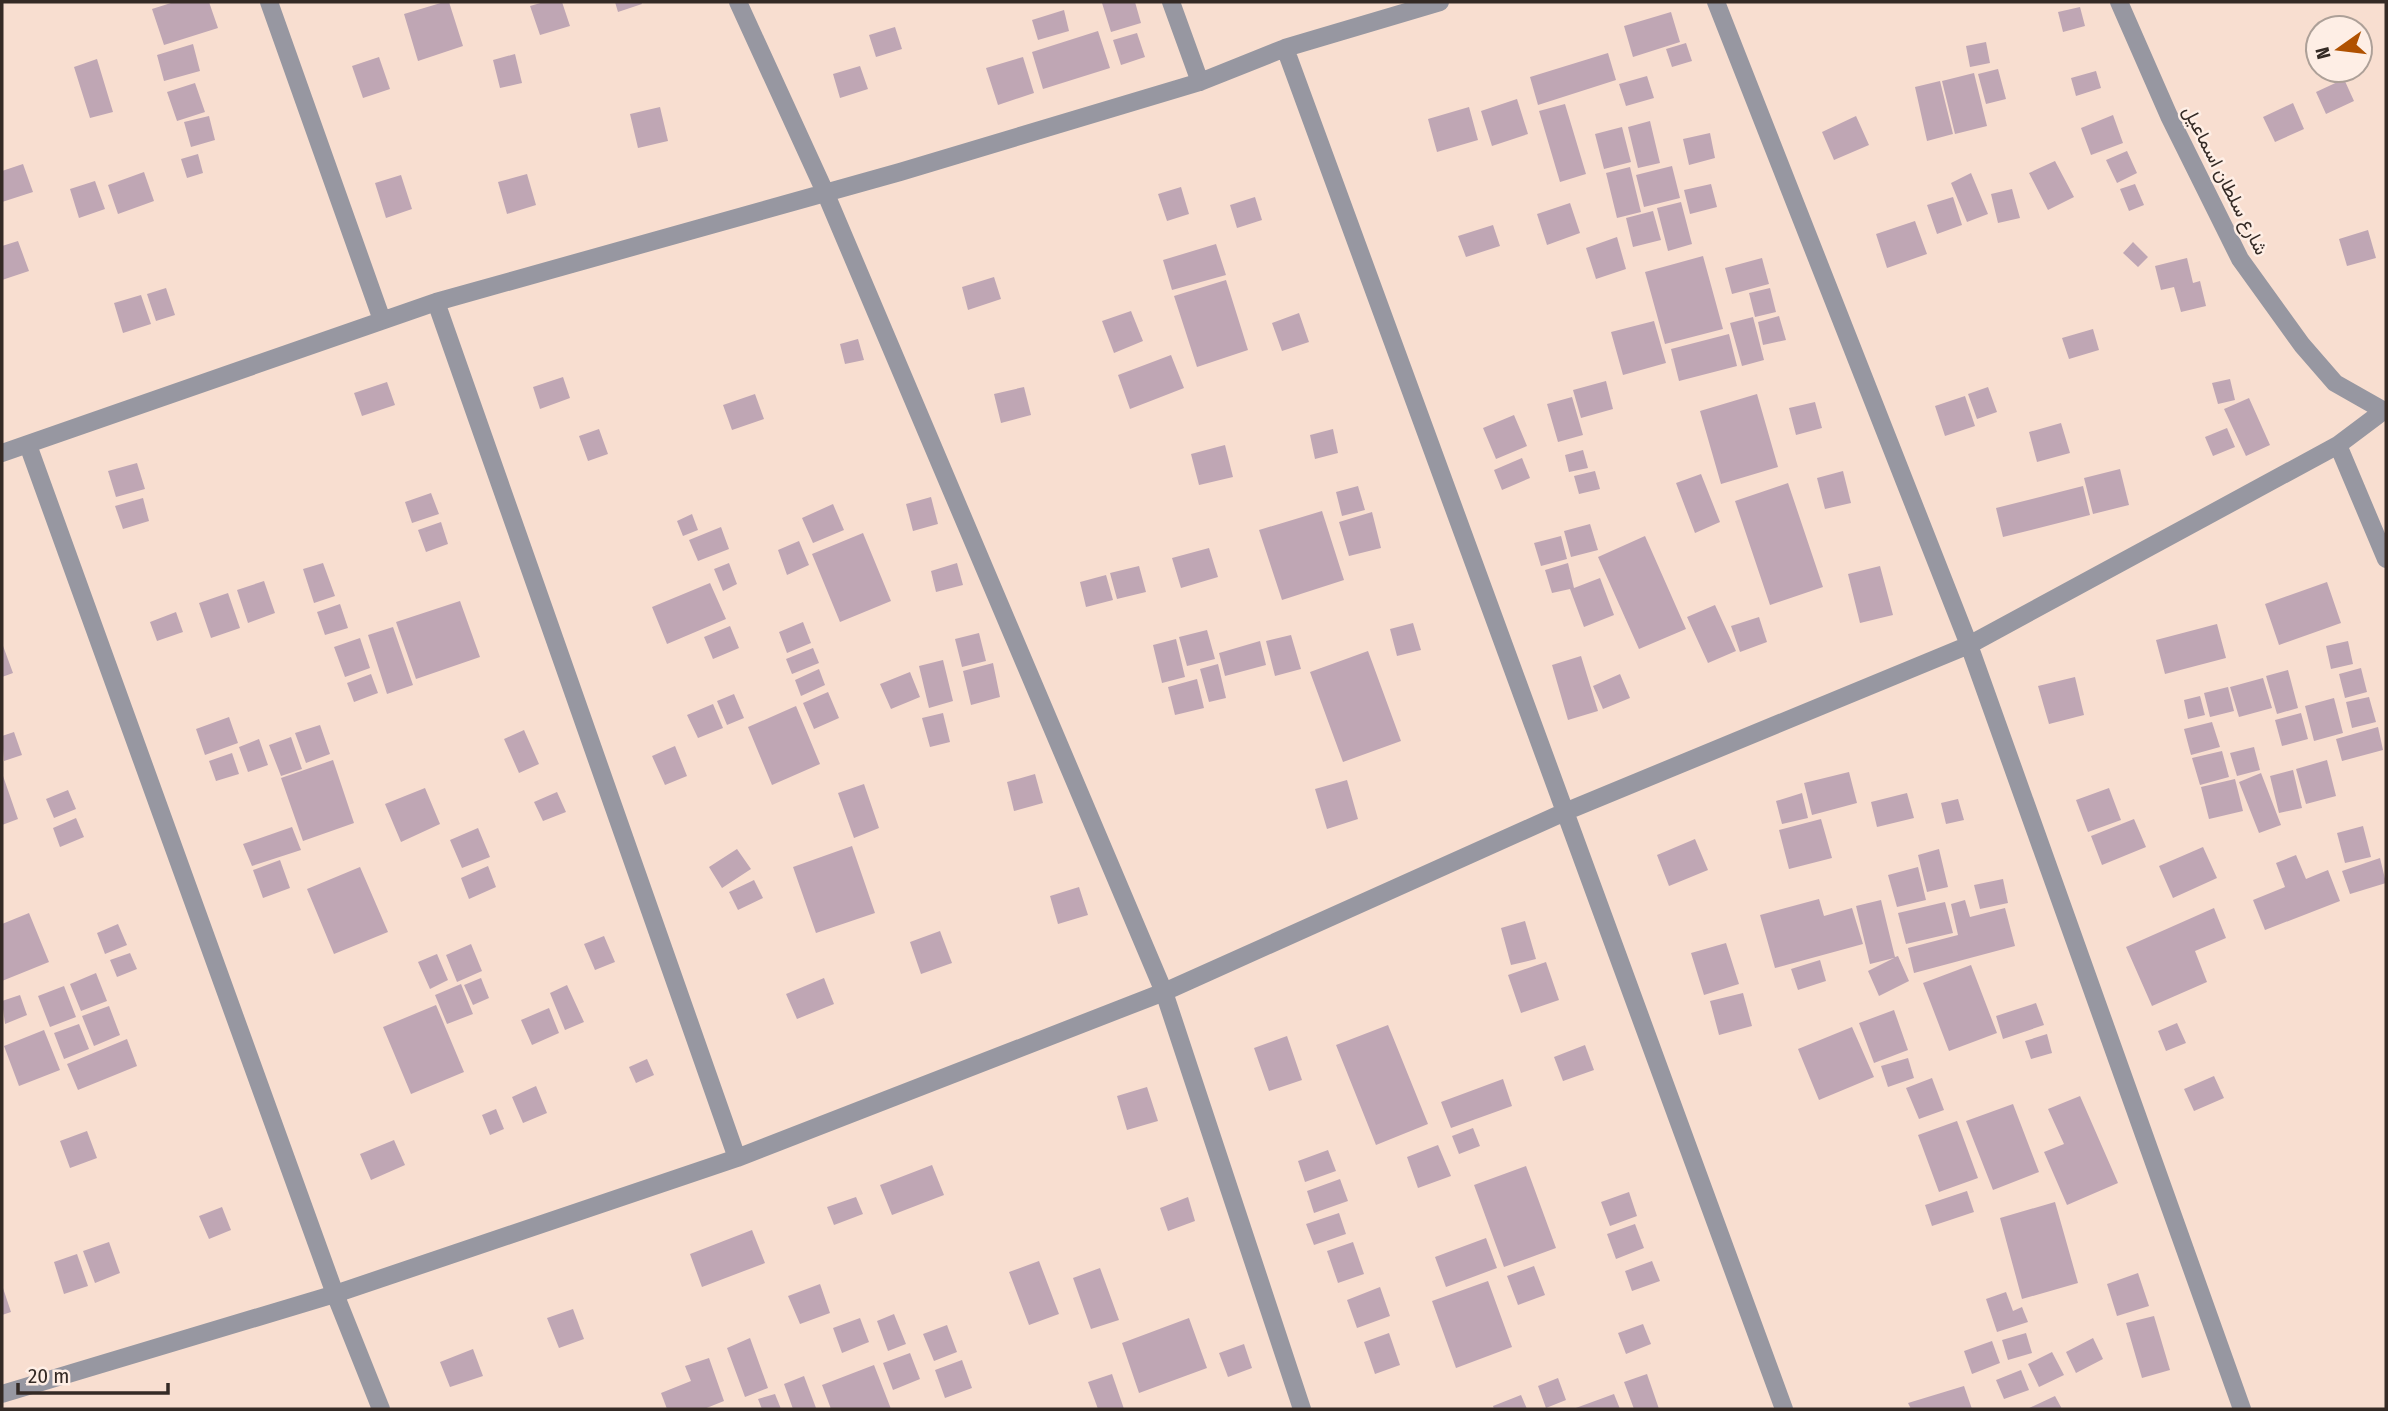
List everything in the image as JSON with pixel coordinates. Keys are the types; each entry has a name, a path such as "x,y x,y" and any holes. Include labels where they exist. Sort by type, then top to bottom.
{"street":[{"path":"269,2 382,320"},
{"path":"738,2 825,192 1164,992 1302,1409"},
{"path":"1171,2 1200,82"},
{"path":"2,453 436,302 1200,82 1285,48 1440,2"},
{"path":"1716,2 1969,645 2242,1409"},
{"name":"شارع سلطان اسماعيل","path":"2119,2 2169,116 2240,258 2302,345 2335,383 2384,412"},
{"path":"1285,48 1567,811 1784,1409"},
{"path":"436,302 737,1157"},
{"path":"2,1394 335,1294 737,1157 1164,992 1567,811 1969,645 2338,445 2384,412"},
{"path":"28,445 335,1294 381,1409"},
{"path":"2338,445 2386,559"}],"building":[{"path":"174,2 209,2 218,28 164,45 152,9"},
{"path":"449,2 463,46 418,61 404,14"},
{"path":"544,2 562,2 570,26 540,35 530,6"},
{"path":"615,2 641,2 642,4 618,12"},
{"path":"1135,2 1141,23 1111,32 1102,3"},
{"path":"2080,7 2085,26 2063,32 2058,12"},
{"path":"1064,10 1069,31 1038,40 1032,20"},
{"path":"1671,12 1680,42 1633,57 1624,26"},
{"path":"895,27 902,49 876,57 869,35"},
{"path":"1098,31 1110,68 1043,89 1032,52"},
{"path":"1137,33 1145,57 1121,65 1113,40"},
{"path":"1986,42 1990,63 1970,67 1966,46"},
{"path":"1686,43 1692,61 1672,67 1666,49"},
{"path":"193,44 200,71 164,81 157,55"},
{"path":"1608,53 1616,80 1538,105 1530,77"},
{"path":"515,54 522,83 500,88 493,60"},
{"path":"379,57 390,89 363,98 352,66"},
{"path":"1023,57 1034,93 998,105 986,68"},
{"path":"97,59 113,112 90,118 74,67"},
{"path":"860,66 868,89 840,98 833,74"},
{"path":"1998,69 2006,99 1986,104 1978,74"},
{"path":"2096,71 2101,88 2076,96 2071,78"},
{"path":"1974,73 1987,126 1955,134 1942,81"},
{"path":"1647,76 1654,98 1626,106 1619,84"},
{"path":"1940,81 1953,134 1927,141 1915,87"},
{"path":"195,83 205,112 177,121 167,92"},
{"path":"2333,84 2346,84 2354,101 2326,114 2316,92"},
{"path":"1517,99 1528,134 1492,146 1481,111"},
{"path":"2293,103 2304,129 2275,142 2263,117"},
{"path":"1565,104 1586,174 1560,182 1539,111"},
{"path":"660,107 668,141 638,148 630,114"},
{"path":"1469,107 1478,140 1437,152 1428,119"},
{"path":"2113,115 2123,143 2091,155 2081,128"},
{"path":"209,116 215,140 191,147 184,122"},
{"path":"1856,116 1869,145 1834,160 1822,132"},
{"path":"1650,121 1660,163 1638,168 1628,127"},
{"path":"1622,127 1631,162 1604,169 1595,134"},
{"path":"1710,133 1715,158 1689,165 1683,139"},
{"path":"2127,151 2137,173 2117,183 2106,160"},
{"path":"198,154 203,173 187,178 181,159"},
{"path":"2055,161 2074,197 2048,210 2029,173"},
{"path":"23,164 33,192 2,202 2,171"},
{"path":"1672,166 1680,198 1644,207 1636,175"},
{"path":"1630,167 1641,212 1617,218 1606,173"},
{"path":"144,172 154,201 118,214 108,185"},
{"path":"1971,173 1988,214 1967,222 1951,183"},
{"path":"527,174 536,205 507,214 498,182"},
{"path":"401,175 412,209 386,218 375,183"},
{"path":"95,181 105,209 79,218 70,189"},
{"path":"1711,184 1717,207 1690,214 1684,190"},
{"path":"2135,184 2144,205 2129,211 2120,189"},
{"path":"1181,187 1189,214 1167,221 1158,194"},
{"path":"2012,189 2020,218 1998,223 1991,194"},
{"path":"1255,197 1262,220 1237,228 1230,205"},
{"path":"1953,197 1962,225 1937,234 1927,205"},
{"path":"1681,202 1692,244 1668,251 1657,208"},
{"path":"1570,203 1580,233 1547,245 1537,214"},
{"path":"1653,211 1661,240 1633,247 1626,218"},
{"path":"1915,221 1927,254 1887,268 1876,234"},
{"path":"1493,225 1500,246 1466,257 1458,236"},
{"path":"2368,230 2376,258 2347,266 2339,239"},
{"path":"1617,237 1626,269 1596,279 1586,248"},
{"path":"18,241 29,271 2,280 2,246"},
{"path":"2133,242 2148,257 2138,267 2123,253"},
{"path":"1216,244 1226,275 1172,290 1163,260"},
{"path":"1703,256 1723,329 1665,344 1645,272"},
{"path":"1762,258 1769,284 1732,294 1725,268"},
{"path":"2187,258 2193,283 2200,281 2206,306 2181,312 2174,287 2161,290 2155,266"},
{"path":"994,277 1001,299 968,310 962,287"},
{"path":"1226,280 1248,350 1197,367 1174,296"},
{"path":"166,288 175,315 156,321 147,294"},
{"path":"1770,288 1776,312 1755,317 1749,293"},
{"path":"141,295 151,324 123,333 114,303"},
{"path":"1131,311 1143,341 1114,353 1102,321"},
{"path":"1299,313 1309,342 1282,351 1272,323"},
{"path":"1779,316 1786,340 1763,345 1758,322"},
{"path":"1753,317 1764,360 1742,366 1730,323"},
{"path":"1654,321 1666,363 1623,375 1611,332"},
{"path":"2093,329 2099,350 2069,359 2062,338"},
{"path":"1729,334 1737,366 1679,381 1671,349"},
{"path":"858,339 864,360 845,364 840,344"},
{"path":"1171,355 1184,388 1130,409 1118,375"},
{"path":"563,377 570,398 540,409 533,387"},
{"path":"2230,379 2235,400 2218,404 2212,383"},
{"path":"1606,381 1613,409 1581,418 1573,390"},
{"path":"387,382 395,405 362,416 354,393"},
{"path":"1024,387 1031,415 1001,423 994,394"},
{"path":"1988,387 1997,412 1977,419 1968,394"},
{"path":"755,394 764,419 732,430 723,405"},
{"path":"1757,394 1778,467 1721,484 1700,411"},
{"path":"1965,396 1975,426 1945,436 1935,406"},
{"path":"1572,397 1583,435 1558,442 1547,404"},
{"path":"2249,398 2270,445 2246,456 2224,409"},
{"path":"1815,402 1822,428 1796,435 1789,408"},
{"path":"1514,415 1527,446 1496,459 1483,428"},
{"path":"2061,423 2070,453 2037,462 2029,432"},
{"path":"2227,428 2235,447 2213,456 2205,437"},
{"path":"599,429 608,454 588,461 579,436"},
{"path":"1333,429 1338,453 1315,459 1310,435"},
{"path":"1225,445 1233,477 1199,485 1191,454"},
{"path":"1583,450 1588,468 1569,472 1565,455"},
{"path":"1522,458 1530,478 1502,490 1494,470"},
{"path":"137,463 145,489 116,497 108,471"},
{"path":"2120,469 2129,505 2093,514 2084,478"},
{"path":"1595,471 1600,489 1579,494 1574,476"},
{"path":"1843,471 1851,503 1825,509 1817,478"},
{"path":"1701,474 1720,522 1695,533 1676,483"},
{"path":"1788,483 1823,587 1770,605 1735,501"},
{"path":"1358,486 1365,510 1342,516 1336,492"},
{"path":"2083,486 2090,515 2003,537 1996,508"},
{"path":"431,493 439,514 412,523 405,502"},
{"path":"931,497 938,524 913,531 906,504"},
{"path":"143,498 149,521 123,529 115,506"},
{"path":"833,504 844,530 813,543 802,518"},
{"path":"1322,511 1344,580 1282,600 1259,530"},
{"path":"1372,512 1381,548 1349,556 1339,522"},
{"path":"692,514 698,530 683,536 677,521"},
{"path":"441,522 448,544 426,552 418,530"},
{"path":"1590,524 1598,550 1571,557 1564,531"},
{"path":"721,527 729,549 698,561 689,540"},
{"path":"863,533 891,601 840,622 812,554"},
{"path":"1561,536 1567,559 1541,566 1534,543"},
{"path":"1645,536 1686,629 1639,649 1598,557"},
{"path":"799,541 809,565 787,575 778,550"},
{"path":"1209,548 1218,577 1181,588 1172,558"},
{"path":"323,563 335,596 314,603 303,569"},
{"path":"729,563 737,584 723,591 714,569"},
{"path":"957,563 963,585 936,592 931,571"},
{"path":"1568,563 1574,588 1600,578 1614,615 1584,627 1570,589 1552,593 1545,570"},
{"path":"1139,566 1146,592 1117,599 1110,573"},
{"path":"1880,566 1893,615 1860,623 1848,574"},
{"path":"1106,575 1113,600 1086,607 1080,582"},
{"path":"264,581 275,613 248,623 237,590"},
{"path":"2327,582 2341,623 2279,645 2265,604"},
{"path":"710,583 726,619 667,644 652,607"},
{"path":"228,593 240,628 211,638 199,603"},
{"path":"460,601 480,657 416,679 396,622"},
{"path":"340,604 348,628 325,635 317,612"},
{"path":"1715,605 1736,651 1708,663 1687,617"},
{"path":"176,612 183,632 157,641 150,622"},
{"path":"1759,617 1767,642 1740,652 1731,626"},
{"path":"803,622 811,643 787,653 779,632"},
{"path":"1413,623 1421,650 1397,656 1390,629"},
{"path":"2217,624 2226,658 2165,674 2156,640"},
{"path":"730,626 739,648 713,659 704,637"},
{"path":"393,627 413,685 387,694 368,635"},
{"path":"1207,630 1215,659 1187,666 1179,637"},
{"path":"979,633 986,661 962,667 955,639"},
{"path":"1291,635 1301,669 1275,676 1266,641"},
{"path":"360,638 370,668 345,677 334,647"},
{"path":"1176,639 1185,677 1162,683 1153,645"},
{"path":"1260,641 1266,665 1225,676 1219,653"},
{"path":"2348,641 2353,664 2331,669 2326,646"},
{"path":"2,643 13,673 2,677"},
{"path":"813,648 819,663 792,674 786,659"},
{"path":"1368,651 1401,741 1343,762 1310,672"},
{"path":"1581,656 1598,711 1568,720 1552,665"},
{"path":"943,660 953,701 929,708 919,666"},
{"path":"993,663 1000,697 971,705 963,671"},
{"path":"1218,664 1226,698 1209,702 1200,669"},
{"path":"2361,668 2367,692 2345,698 2339,674"},
{"path":"819,669 825,685 801,696 795,680"},
{"path":"2288,670 2298,708 2277,714 2266,676"},
{"path":"910,672 920,697 891,709 880,684"},
{"path":"371,674 378,693 354,702 347,683"},
{"path":"1620,674 1630,698 1603,709 1593,686"},
{"path":"2075,677 2084,715 2049,724 2038,686"},
{"path":"2263,678 2272,708 2239,717 2230,687"},
{"path":"1197,679 1204,708 1175,715 1168,687"},
{"path":"2228,687 2234,711 2210,717 2204,693"},
{"path":"828,692 839,718 814,729 803,703"},
{"path":"734,694 744,718 727,725 717,701"},
{"path":"2200,696 2205,715 2188,719 2184,700"},
{"path":"2369,697 2376,722 2352,728 2346,702"},
{"path":"2334,698 2343,733 2314,741 2305,706"},
{"path":"713,704 723,728 698,738 687,715"},
{"path":"796,706 820,764 772,785 748,727"},
{"path":"943,713 950,742 930,747 922,718"},
{"path":"2301,713 2308,739 2282,746 2275,720"},
{"path":"229,717 238,743 205,755 196,729"},
{"path":"2212,722 2220,747 2191,755 2184,729"},
{"path":"320,725 330,754 306,763 295,733"},
{"path":"2378,727 2383,750 2342,761 2336,739"},
{"path":"524,730 539,764 519,773 504,739"},
{"path":"14,732 22,755 4,761 2,736"},
{"path":"291,737 302,769 281,776 269,745"},
{"path":"259,739 268,765 248,772 239,747"},
{"path":"675,746 687,776 665,785 652,756"},
{"path":"2254,747 2260,770 2237,776 2230,753"},
{"path":"2222,751 2229,777 2200,785 2192,758"},
{"path":"232,753 239,774 216,781 209,761"},
{"path":"333,760 354,823 303,841 281,778"},
{"path":"2327,760 2336,796 2306,804 2296,769"},
{"path":"2293,770 2302,808 2279,813 2270,776"},
{"path":"1849,772 1857,803 1812,815 1804,783"},
{"path":"2,773 18,819 2,825"},
{"path":"2261,773 2281,825 2259,833 2239,782"},
{"path":"1035,774 1043,803 1014,811 1007,782"},
{"path":"2235,779 2243,811 2209,819 2201,787"},
{"path":"1347,780 1358,819 1327,829 1315,789"},
{"path":"864,784 879,828 854,838 838,793"},
{"path":"425,788 440,824 401,842 385,804"},
{"path":"2109,788 2121,820 2088,832 2076,800"},
{"path":"68,790 76,809 54,818 46,799"},
{"path":"557,792 566,812 543,821 534,802"},
{"path":"1802,793 1808,818 1782,824 1776,801"},
{"path":"1907,793 1914,818 1877,827 1871,802"},
{"path":"1958,799 1964,820 1946,824 1941,803"},
{"path":"76,818 84,837 60,847 53,828"},
{"path":"1821,819 1832,858 1789,869 1779,830"},
{"path":"2134,819 2146,847 2102,865 2091,836"},
{"path":"2363,826 2371,857 2345,863 2337,833"},
{"path":"292,827 301,850 252,866 243,844"},
{"path":"478,828 490,857 462,868 450,840"},
{"path":"1695,839 1708,870 1669,886 1657,855"},
{"path":"852,846 875,913 816,933 793,867"},
{"path":"2203,847 2217,878 2173,898 2159,866"},
{"path":"737,849 751,869 722,888 709,867"},
{"path":"1939,849 1948,887 1927,892 1918,855"},
{"path":"2296,855 2306,879 2328,870 2340,901 2265,930 2253,900 2285,887 2276,863"},
{"path":"2380,858 2386,883 2350,894 2342,871"},
{"path":"280,860 290,888 263,898 253,870"},
{"path":"488,866 496,887 469,899 461,878"},
{"path":"360,867 388,932 334,954 307,889"},
{"path":"1918,867 1926,900 1897,907 1888,875"},
{"path":"2003,879 2008,903 1980,909 1974,885"},
{"path":"754,880 763,898 738,910 729,892"},
{"path":"1079,887 1088,915 1058,924 1050,896"},
{"path":"1819,899 1824,916 1852,908 1863,944 1775,968 1760,915"},
{"path":"1881,900 1895,957 1898,956 1909,981 1879,996 1868,971 1894,958 1870,964 1856,906"},
{"path":"1965,900 1970,917 2005,908 2015,946 1914,973 1908,948 1958,935 1951,904"},
{"path":"1945,902 1953,933 1906,944 1898,913"},
{"path":"2214,908 2226,938 2195,951 2207,982 2152,1006 2126,947"},
{"path":"29,913 49,962 2,981 2,924"},
{"path":"1525,921 1536,959 1511,965 1501,928"},
{"path":"118,924 127,945 105,954 97,933"},
{"path":"940,931 952,963 921,974 910,942"},
{"path":"604,936 615,962 595,970 584,944"},
{"path":"1726,943 1739,984 1704,995 1691,953"},
{"path":"471,944 482,971 457,982 446,955"},
{"path":"130,953 137,969 117,977 110,960"},
{"path":"437,954 448,980 430,989 418,962"},
{"path":"1820,960 1826,981 1798,990 1791,969"},
{"path":"1546,962 1559,1000 1521,1013 1508,975"},
{"path":"1971,965 1997,1033 1949,1051 1923,983"},
{"path":"96,973 107,1001 81,1011 70,984"},
{"path":"481,978 489,998 473,1005 464,985"},
{"path":"824,978 834,1004 797,1019 786,994"},
{"path":"461,984 473,1014 447,1024 435,995"},
{"path":"567,985 584,1022 565,1030 550,993"},
{"path":"64,986 76,1017 50,1027 38,996"},
{"path":"1743,993 1752,1026 1719,1035 1710,1001"},
{"path":"20,995 27,1015 5,1024 2,1001"},
{"path":"2036,1003 2044,1025 2003,1039 1996,1016"},
{"path":"436,1005 464,1072 411,1094 383,1027"},
{"path":"109,1006 120,1035 94,1046 82,1016"},
{"path":"549,1008 559,1033 532,1045 521,1020"},
{"path":"1894,1010 1908,1050 1874,1063 1859,1023"},
{"path":"2177,1023 2186,1043 2166,1051 2158,1031"},
{"path":"79,1024 89,1049 64,1059 54,1033"},
{"path":"1388,1025 1428,1124 1376,1145 1336,1045"},
{"path":"1852,1027 1874,1077 1819,1100 1798,1049"},
{"path":"44,1030 60,1070 19,1086 4,1046"},
{"path":"2047,1034 2052,1053 2031,1059 2025,1041"},
{"path":"1287,1036 1302,1080 1269,1091 1254,1048"},
{"path":"127,1039 137,1066 78,1090 67,1064"},
{"path":"1585,1045 1594,1070 1563,1081 1554,1057"},
{"path":"1908,1058 1914,1078 1888,1087 1881,1066"},
{"path":"647,1059 654,1075 636,1083 629,1067"},
{"path":"2214,1076 2224,1098 2194,1111 2184,1089"},
{"path":"1932,1078 1944,1110 1919,1119 1906,1088"},
{"path":"1503,1079 1512,1106 1451,1128 1441,1102"},
{"path":"536,1086 547,1113 523,1123 512,1097"},
{"path":"1147,1087 1158,1121 1127,1130 1117,1096"},
{"path":"2080,1096 2118,1183 2067,1205 2044,1152 2064,1144 2048,1109"},
{"path":"2013,1104 2039,1172 1993,1190 1966,1121"},
{"path":"496,1109 504,1129 490,1135 482,1115"},
{"path":"1957,1121 1978,1178 1939,1192 1918,1135"},
{"path":"1473,1128 1480,1146 1459,1154 1452,1136"},
{"path":"87,1131 97,1158 70,1168 60,1141"},
{"path":"394,1140 405,1165 371,1180 360,1154"},
{"path":"1438,1145 1451,1176 1418,1188 1407,1157"},
{"path":"1328,1150 1336,1171 1305,1182 1298,1161"},
{"path":"932,1165 944,1195 892,1215 880,1185"},
{"path":"1526,1166 1556,1248 1504,1267 1474,1185"},
{"path":"1340,1179 1348,1201 1314,1213 1307,1191"},
{"path":"1967,1191 1974,1212 1932,1226 1925,1205"},
{"path":"1629,1192 1637,1216 1610,1226 1601,1202"},
{"path":"856,1197 863,1214 834,1225 827,1207"},
{"path":"1188,1197 1195,1221 1168,1231 1160,1208"},
{"path":"2055,1202 2078,1283 2022,1299 2000,1218"},
{"path":"222,1207 231,1230 209,1239 199,1216"},
{"path":"1339,1213 1346,1234 1314,1245 1306,1224"},
{"path":"1635,1224 1644,1248 1616,1259 1607,1234"},
{"path":"752,1230 765,1263 702,1287 690,1254"},
{"path":"1486,1238 1497,1268 1446,1287 1435,1257"},
{"path":"109,1242 120,1273 95,1283 83,1251"},
{"path":"1353,1242 1364,1274 1338,1283 1327,1251"},
{"path":"77,1254 88,1286 64,1294 54,1262"},
{"path":"1039,1261 1059,1314 1029,1325 1009,1272"},
{"path":"1652,1261 1660,1281 1632,1291 1625,1271"},
{"path":"1534,1266 1545,1295 1518,1305 1507,1276"},
{"path":"1100,1268 1119,1320 1091,1329 1073,1278"},
{"path":"2138,1273 2149,1306 2117,1316 2107,1284"},
{"path":"1488,1281 1512,1347 1456,1368 1432,1301"},
{"path":"820,1284 830,1313 800,1324 788,1296"},
{"path":"2,1285 11,1312 2,1315"},
{"path":"1380,1287 1390,1316 1357,1328 1347,1300"},
{"path":"2006,1292 2013,1311 2022,1307 2028,1322 1997,1332 1986,1299"},
{"path":"573,1309 584,1339 559,1348 547,1318"},
{"path":"894,1314 906,1344 888,1351 877,1321"},
{"path":"2154,1316 2170,1370 2142,1378 2126,1323"},
{"path":"860,1318 869,1342 842,1353 833,1328"},
{"path":"1189,1318 1207,1368 1139,1393 1122,1343"},
{"path":"1643,1324 1651,1344 1626,1354 1618,1333"},
{"path":"947,1325 957,1352 934,1361 923,1334"},
{"path":"1389,1333 1400,1365 1375,1374 1364,1342"},
{"path":"2026,1333 2032,1353 2008,1360 2002,1340"},
{"path":"750,1338 768,1388 745,1397 727,1348"},
{"path":"2093,1338 2103,1359 2076,1373 2066,1352"},
{"path":"1992,1341 2000,1363 1972,1374 1964,1351"},
{"path":"1244,1344 1252,1368 1228,1377 1219,1353"},
{"path":"473,1349 483,1376 450,1387 440,1362"},
{"path":"2052,1352 2064,1375 2039,1387 2028,1364"},
{"path":"910,1353 920,1379 893,1390 883,1363"},
{"path":"709,1358 724,1401 704,1409 667,1409 661,1393 691,1381 685,1366"},
{"path":"962,1360 972,1388 945,1398 935,1370"},
{"path":"874,1365 891,1409 831,1409 822,1385"},
{"path":"2021,1370 2029,1390 2004,1399 1996,1380"},
{"path":"1112,1374 1124,1409 1098,1409 1088,1382"},
{"path":"1647,1374 1659,1409 1634,1409 1624,1382"},
{"path":"804,1376 816,1408 793,1409 784,1384"},
{"path":"1558,1378 1566,1400 1546,1408 1538,1386"},
{"path":"1964,1386 1972,1409 1911,1409 1908,1403"},
{"path":"775,1394 781,1409 762,1409 758,1399"},
{"path":"1614,1394 1620,1409 1573,1409"},
{"path":"1521,1395 1527,1409 1494,1409 1493,1406"},
{"path":"2055,1396 2062,1409 2027,1409"}]}
